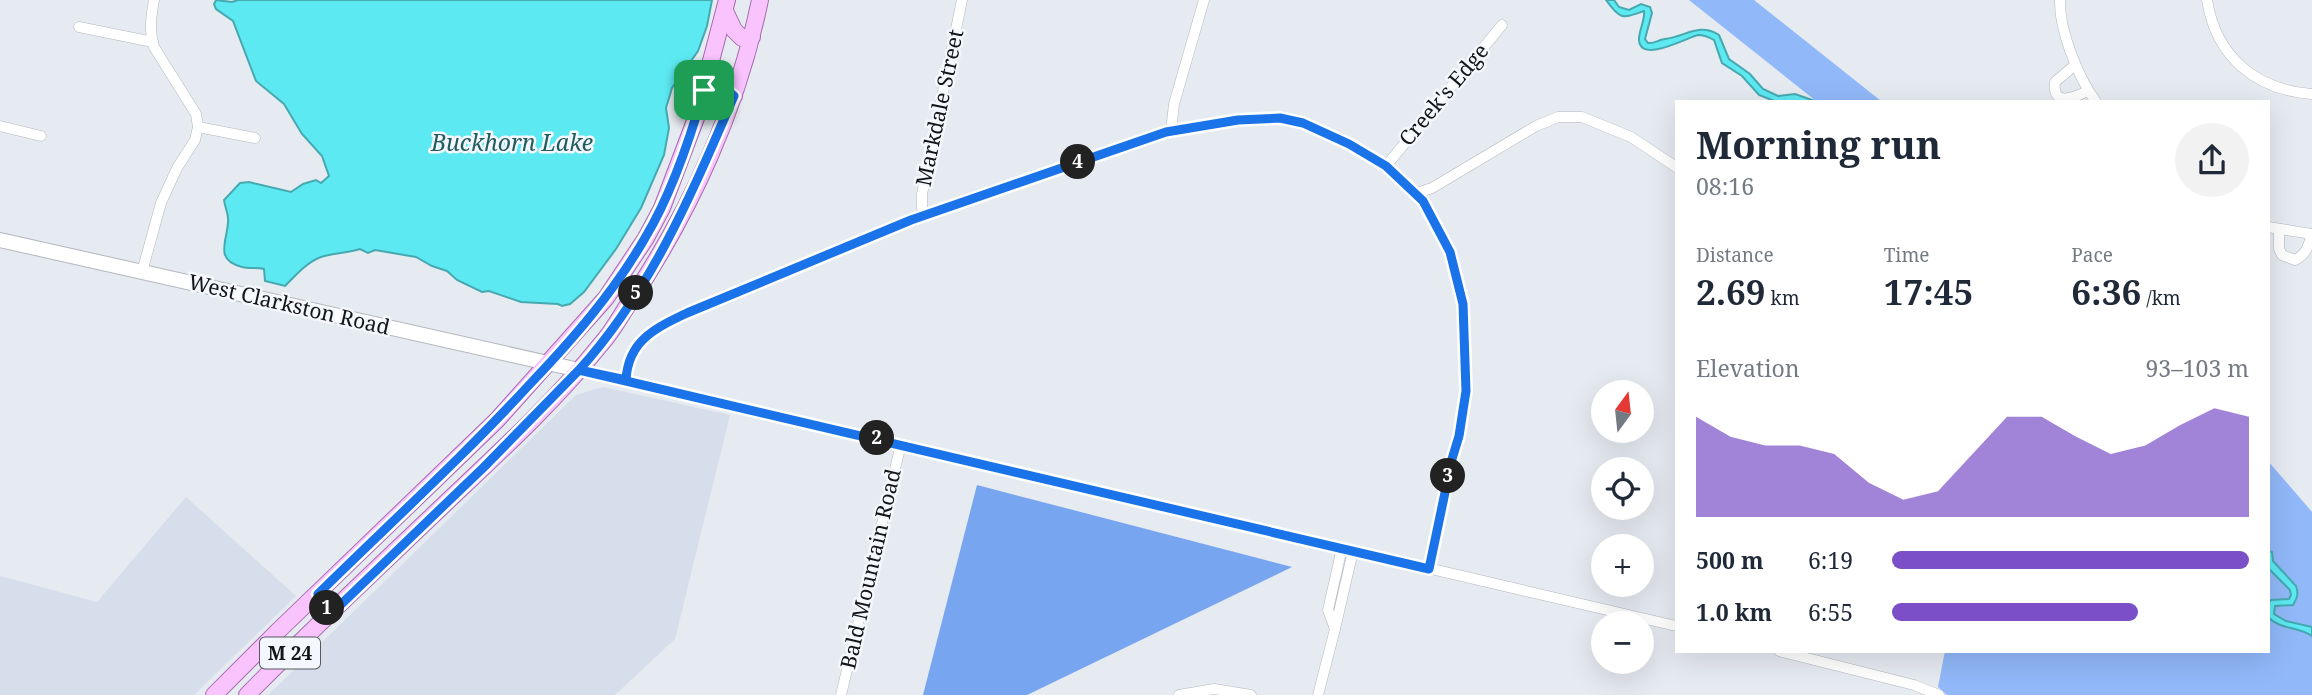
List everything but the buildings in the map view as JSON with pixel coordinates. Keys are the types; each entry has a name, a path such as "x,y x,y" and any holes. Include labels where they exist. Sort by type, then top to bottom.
{"main road":[{"name":"M 24","path":"247,695 494,457 602,344 661,255 698,181 734,96 760,0"},
{"name":"M 24","path":"214,695 464,452 550,364 606,298 646,238 662,208 696,118 726,6"},
{"path":"726,6 734,30 741,38 752,37"},
{"path":"704,90 721,85 734,96"},
{"name":"West Clarkston Road","path":"0,240 579,370"},
{"path":"388,558 383,551 386,539 457,469 464,452"},
{"path":"318,594 331,614"}],"street":[{"path":"142,272 161,203 177,168 195,140 198,127 196,114 163,63 153,42 150,20 154,0"},
{"name":"Markdale Street","path":"926,215 922,208 922,194 962,0"},
{"path":"1171,131 1174,104 1204,0"},
{"path":"2060,0 2059,11 2075,65 2095,100"},
{"path":"2207,0 2220,38 2229,53 2249,73 2261,82 2280,89 2312,94"},
{"name":"Creek's Edge","path":"1386,166 1502,25"},
{"path":"79,27 117,37 153,42"},
{"path":"2075,65 2055,82 2054,89 2063,99 2071,99 2088,91"},
{"path":"1417,193 1432,188 1536,126 1558,117 1581,117 1631,137 1675,166"},
{"path":"626,380 627,365 632,353 653,330 687,313 926,215 1171,131 1238,120 1280,118 1303,123 1349,144 1386,166 1417,193 1450,252 1463,304 1466,378 1459,436 1429,569"},
{"path":"0,127 41,136"},
{"path":"198,127 255,138"},
{"path":"2274,228 2312,234 2303,256 2295,260 2282,255 2274,228"},
{"path":"579,370 1675,626"},
{"name":"Bald Mountain Road","path":"841,695 901,444"},
{"path":"1335,629 1328,610 1342,548"},
{"path":"1318,695 1353,551"},
{"path":"1787,653 1914,685 1939,695"},
{"path":"1179,695 1214,689 1251,695"}],"shaded area":[{"path":"1689,0 1754,0 1880,100 1815,100"},
{"path":"603,387 730,415 675,639 615,695 268,695 576,395"},
{"path":"2270,463 2312,512 2312,695 1947,695 1938,687 1945,653 2270,653"},
{"path":"977,485 1292,567 1027,695 923,695"},
{"path":"186,497 296,596 194,695 0,695 0,576 97,602"}],"water":[{"name":"Buckhorn Lake","path":"216,0 712,0 698,51 672,88 666,108 669,128 664,155 641,208 616,249 584,292 570,304 562,306 521,302 489,291 482,292 457,280 447,271 416,257 375,250 368,253 360,249 316,259 285,286 265,281 264,269 242,267 228,260 224,249 228,219 224,200 240,183 249,182 291,192 316,180 321,183 329,176 322,156 302,134 284,104 256,81 233,21 216,9"},
{"path":"1606,0 1614,0 1619,7 1629,10 1641,4 1650,7 1652,13 1645,39 1648,43 1698,30 1712,31 1719,35 1729,59 1750,74 1763,89 1778,96 1795,94 1812,100 1772,100 1759,95 1742,76 1722,63 1714,40 1706,36 1698,35 1665,48 1647,50 1641,46 1639,39 1644,11 1623,16 1615,12"},
{"path":"2270,552 2273,561 2296,586 2297,591 2293,605 2275,606 2274,614 2286,621 2312,627 2312,636 2270,619 2270,601 2289,599 2290,590 2270,570"}],"route":[{"path":"704,90 662,208 646,238 606,298 550,364 497,420 318,594 331,614 484,467 579,370 1429,569 1459,436 1466,391 1463,304 1450,252 1424,203 1417,193 1384,164 1325,132 1280,118 1238,120 1166,132 911,220 687,313 653,330 638,344 627,365 626,380 579,370 602,344 661,255 698,181 734,96 721,85 704,90"}]}
